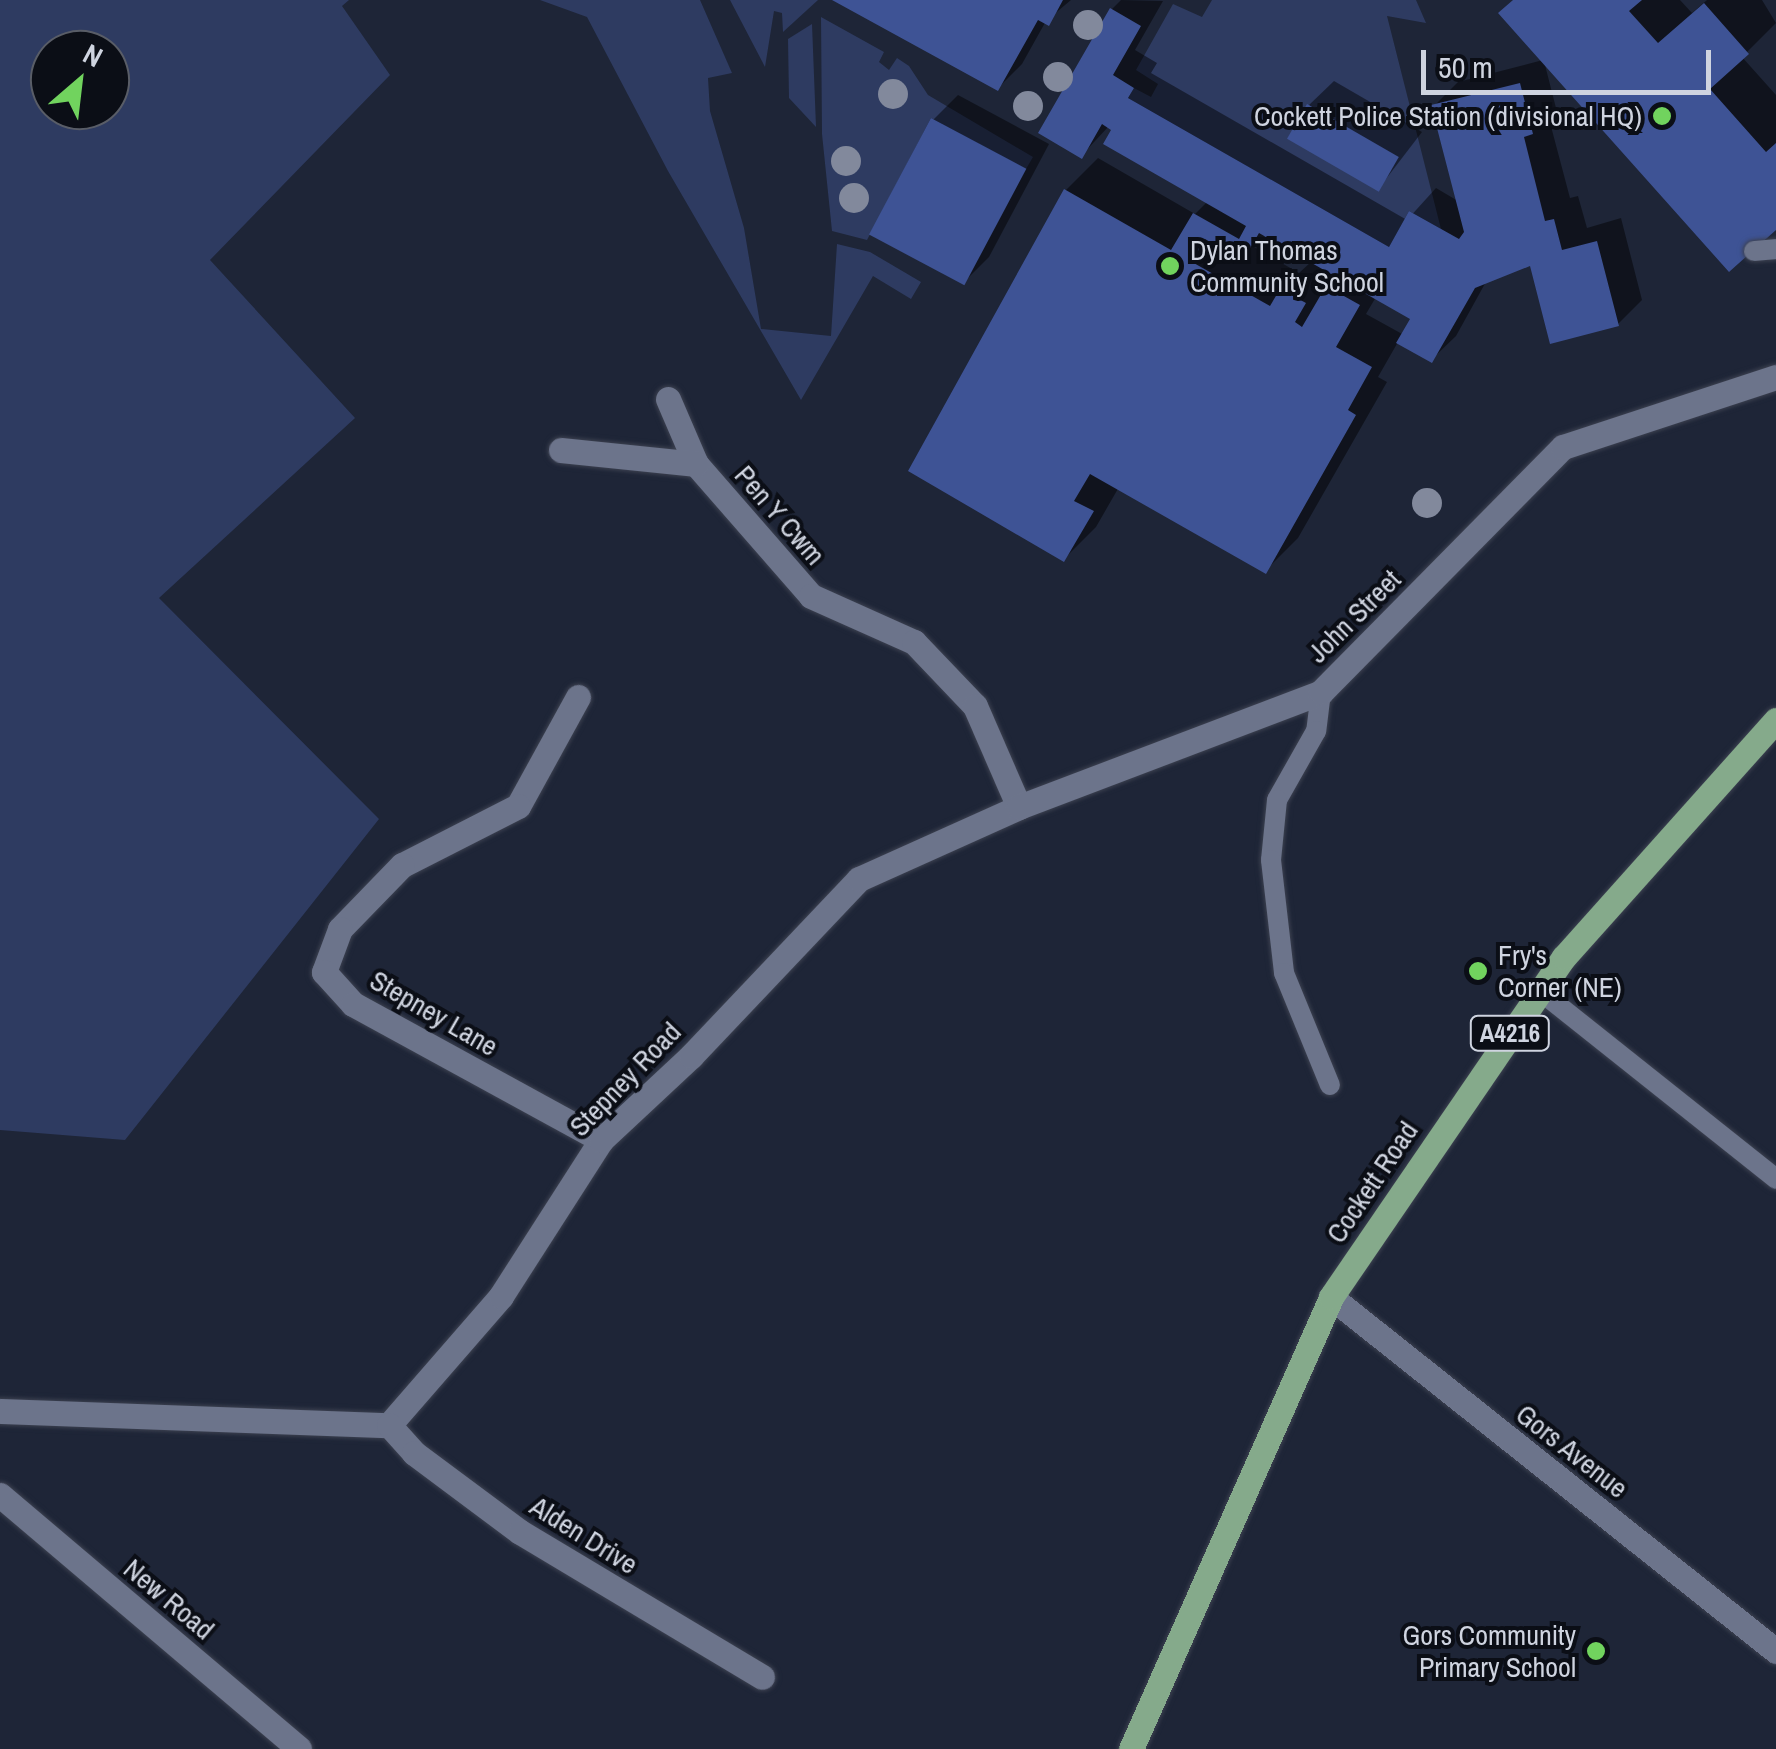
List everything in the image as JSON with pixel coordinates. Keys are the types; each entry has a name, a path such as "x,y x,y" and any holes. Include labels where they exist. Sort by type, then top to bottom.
{"main road":[{"name":"Cockett Road","path":"1131,1749 1331,1298 1540,991 1776,720"}],"street":[{"name":"John Street","path":"1321,692 1563,447 1776,377"},
{"name":"Pen Y Cwm","path":"668,399 696,464 811,596 914,642 975,706 1018,808"},
{"name":"Pen Y Cwm","path":"561,450 696,464"},
{"name":"Stepney Road","path":"389,1425 501,1296 600,1140 691,1056 859,879 1018,808 1321,692"},
{"name":"Stepney Lane","path":"578,697 518,806 402,864 340,930 324,972 353,1004 600,1140"},
{"name":"Gors Avenue","path":"1331,1298 1776,1651"},
{"path":"0,1411 389,1425"},
{"name":"Alden Drive","path":"389,1425 414,1452 520,1532 762,1677"},
{"name":"New Road","path":"0,1495 299,1749"}],"lane":[{"path":"1754,251 1776,248"},
{"name":"John Street","path":"1321,692 1316,732 1277,800 1270,860 1284,973 1330,1085"},
{"path":"1540,991 1776,1179"}],"shaded area":[{"path":"0,0 349,0 342,6 390,75 210,260 355,418 159,598 379,819 125,1140 0,1130"},
{"path":"540,0 700,0 732,73 708,78 710,111 744,228 761,329 831,336 837,244 870,252 921,282 911,299 873,276 801,400 668,171 587,17"},
{"path":"730,0 818,0 783,32 782,13 774,11 765,67"},
{"path":"1212,0 1416,0 1426,23 1387,16 1441,229 1409,211 1389,247 1128,98 1134,88 1151,97 1158,84 1136,70 1173,4 1202,17"},
{"path":"821,17 884,52 879,62 889,70 897,58 909,66 928,95 1033,157 1026,169 931,118 867,240 832,231 822,134"},
{"path":"812,24 816,127 789,98 788,39"}],"building":[{"path":"832,0 1063,0 1049,26 1038,20 998,91"},
{"name":"Cockett Police Station (divisional HQ)","path":"1513,0 1642,0 1629,11 1658,43 1704,3 1749,54 1710,89 1766,152 1776,143 1776,230 1729,272 1498,13"},
{"path":"1110,8 1141,26 1113,75 1134,88 1128,98 1389,247 1409,211 1459,239 1464,232 1431,105 1520,83 1533,134 1524,137 1545,221 1554,219 1562,250 1597,241 1619,326 1550,344 1530,266 1475,288 1432,363 1396,343 1410,319 1259,233 1243,261 1205,239 1192,262 1270,306 1280,289 1306,303 1295,322 1302,327 1326,286 1360,305 1336,347 1372,367 1348,410 1356,415 1266,574 1090,474 1074,501 1094,511 1064,562 908,471 1064,189 1171,250 1193,213 1239,239 1246,226 1103,144 1111,130 1102,124 1082,159 1038,133"},
{"path":"1307,104 1399,157 1379,192 1287,139"},
{"path":"931,118 1026,169 964,285 869,235"}],"place":[{"name":"Cockett Police Station (divisional HQ)","path":"1662,116"},
{"name":"Dylan Thomas Community School","path":"1170,266"},
{"name":"Fry's Corner (NE)","path":"1478,971"},
{"name":"Gors Community Primary School","path":"1596,1651"}]}
